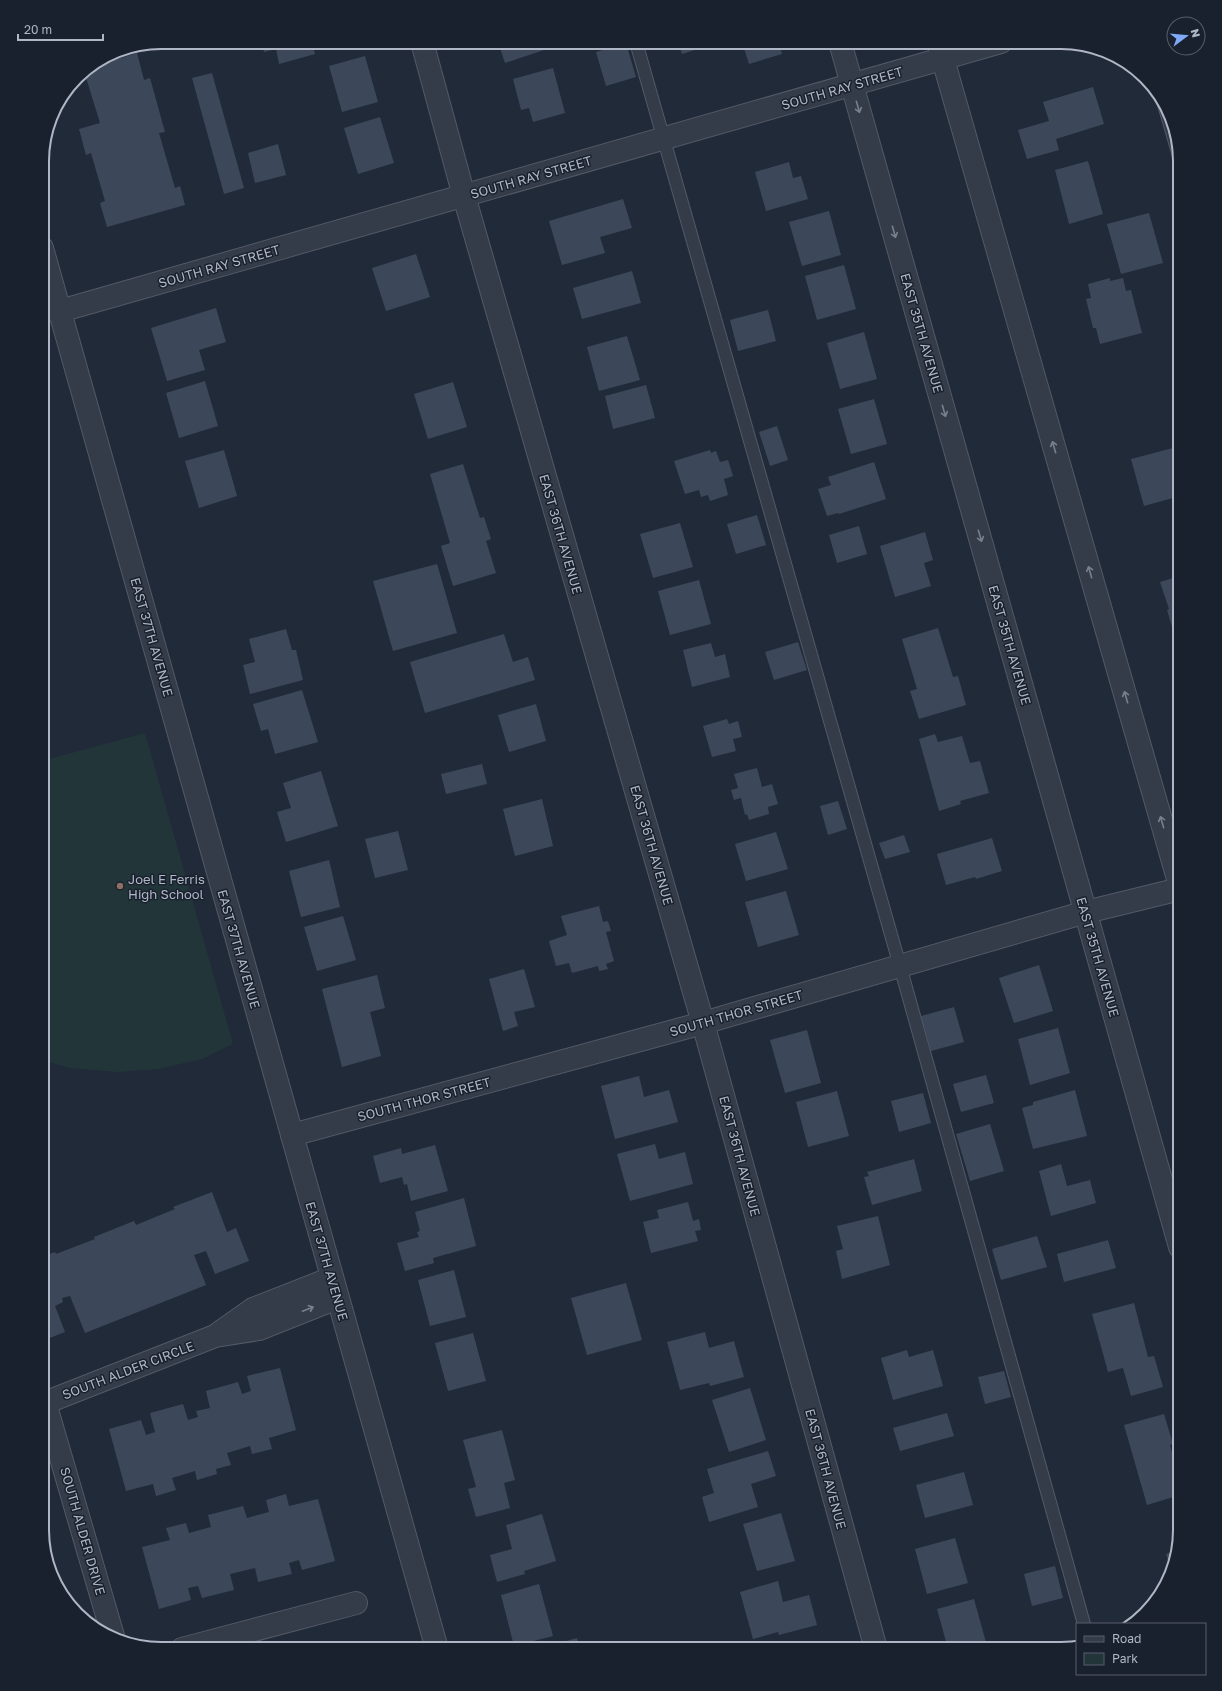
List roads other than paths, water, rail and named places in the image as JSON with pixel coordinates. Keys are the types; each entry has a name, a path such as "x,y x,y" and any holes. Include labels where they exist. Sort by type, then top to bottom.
{"street":[{"name":"EAST 36TH AVENUE","path":"424,49 464,196 703,1023 874,1642"},
{"name":"EAST 35TH AVENUE","path":"842,49 1173,1223"},
{"name":"SOUTH RAY STREET","path":"51,314 852,85 940,50"},
{"path":"940,50 1173,862"},
{"name":"EAST 37TH AVENUE","path":"49,299 51,314 292,1135 435,1642"},
{"name":"SOUTH THOR STREET","path":"292,1135 703,1023 1086,912 1173,891"},
{"name":"SOUTH ALDER CIRCLE","path":"49,1401 215,1336 253,1309 335,1288"},
{"name":"SOUTH ALDER DRIVE","path":"49,1420 111,1630"},
{"path":"208,1642 356,1603"}],"lane":[{"path":"638,49 900,966 1084,1623"}],"place":[{"name":"Joel E Ferris High School","path":"120,886"}]}
